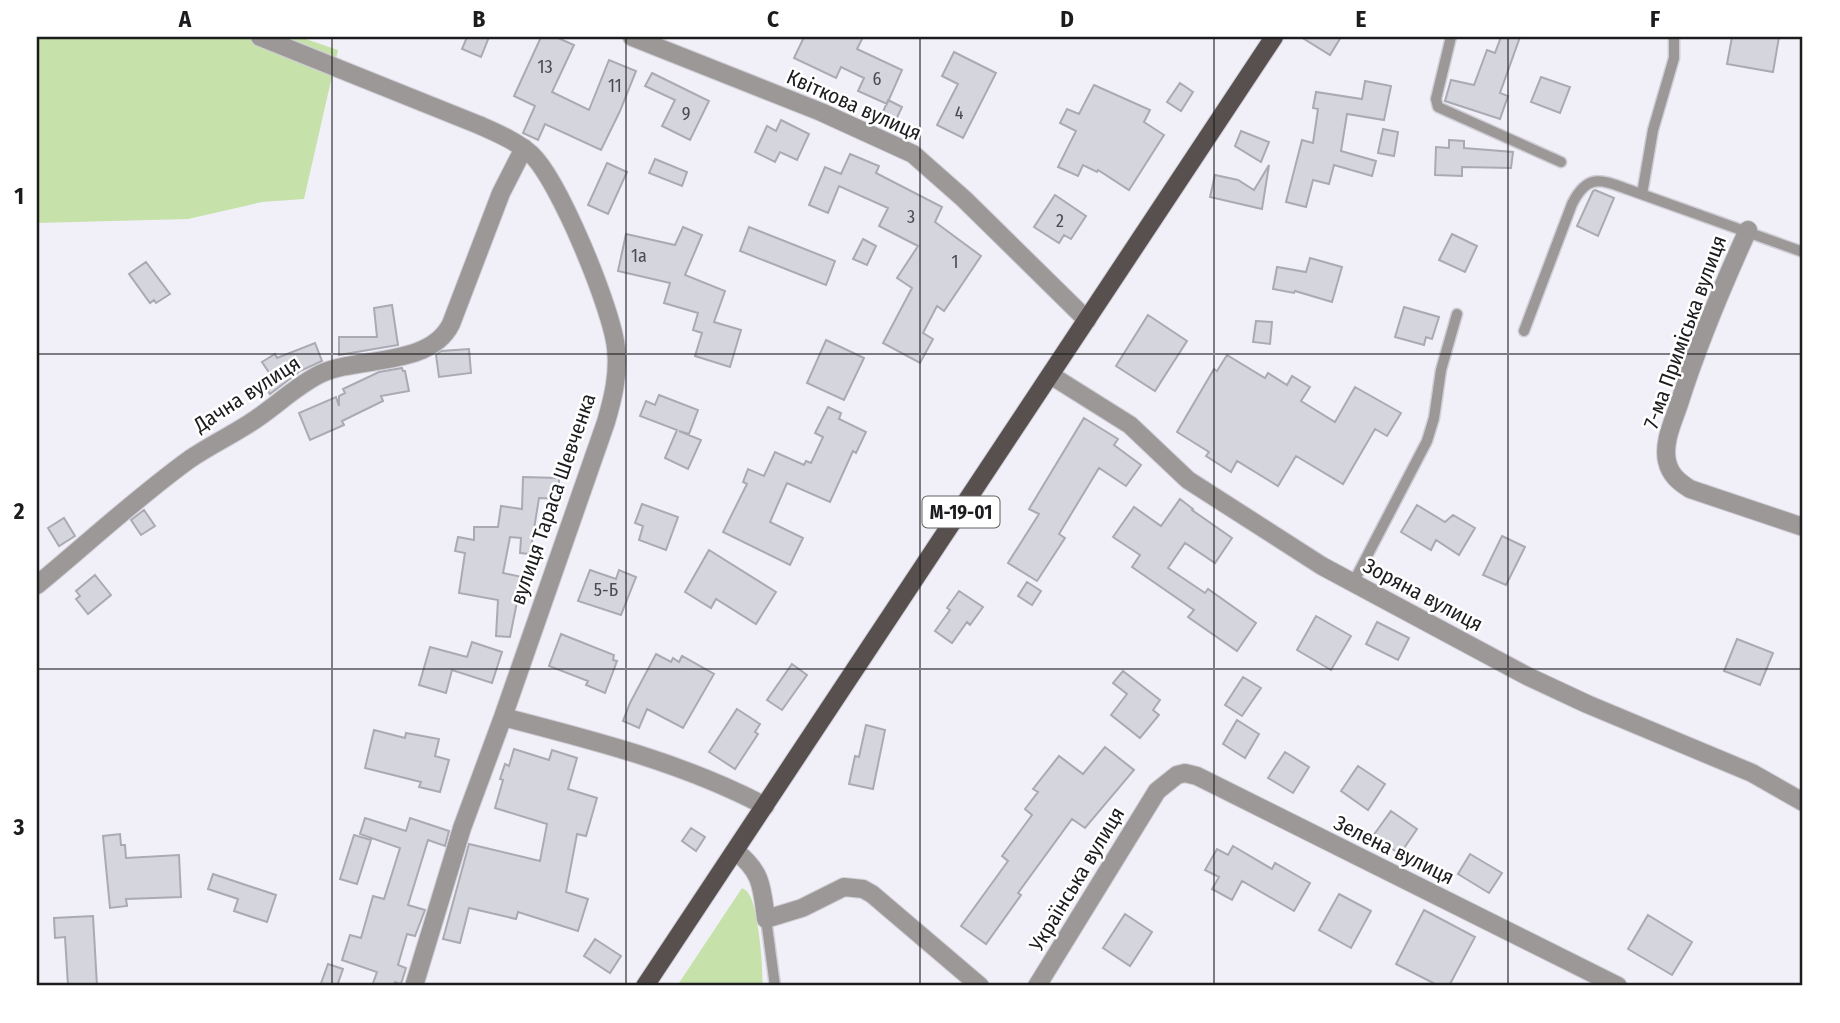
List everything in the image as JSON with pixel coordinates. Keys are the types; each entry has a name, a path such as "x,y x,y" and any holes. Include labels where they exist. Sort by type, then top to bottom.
{"main road":[{"name":"М-19-01","path":"645,986 1052,376 1274,37"}],"street":[{"name":"вулиця Тараса Шевченка","path":"260,37 428,103 497,133 524,148 537,160 564,205 607,313 615,341 617,365 611,403 600,442 462,828 414,986"},
{"name":"Квіткова вулиця","path":"632,37 821,112 913,154 964,199 1087,320"},
{"name":"Дачна вулиця","path":"37,585 155,485 309,381 335,368 367,364 409,353 432,344 443,336 501,193 524,148"},
{"name":"7-ма Приміська вулиця","path":"1748,230 1717,299 1683,392 1667,443 1667,461 1675,478 1690,489 1803,527"},
{"name":"Зоряна вулиця","path":"1052,376 1130,425 1188,480 1276,538 1353,583 1527,676 1752,773 1803,802"},
{"path":"503,717 633,754 728,788 765,807"},
{"name":"Зелена вулиця","path":"1155,795 1177,775 1185,773 1197,776 1618,986"},
{"name":"Українська вулиця","path":"1037,986 1155,795"},
{"path":"735,851 747,859 757,874 766,919 802,908 844,887 863,889 887,906 979,986"}],"lane":[{"path":"1451,37 1436,99 1438,107 1561,162"},
{"path":"1642,194 1653,130 1674,58 1674,37"},
{"path":"1524,331 1572,204 1581,189 1597,180 1803,251"},
{"path":"1353,583 1427,441 1434,418 1443,361 1457,314"},
{"path":"766,919 775,986"}],"green space":[{"path":"37,37 300,37 338,50 304,199 262,202 188,219 37,223"},
{"path":"742,888 750,896 756,914 762,986 677,986"}],"building":[{"path":"467,37 489,37 481,57 462,49"},
{"path":"541,37 556,37 574,45 552,92 589,110 609,60 636,71 601,150 545,124 538,140 523,133 535,106 514,96"},
{"path":"804,37 863,37 857,49 902,70 887,104 858,91 864,78 841,67 836,78 794,58"},
{"path":"1301,37 1341,37 1330,55"},
{"path":"1501,37 1520,37 1500,93 1508,96 1500,119 1445,101 1451,80 1474,85 1487,50 1495,53"},
{"path":"1732,37 1779,37 1773,72 1727,64"},
{"path":"954,52 996,73 963,138 937,125 958,84 942,76"},
{"path":"652,73 709,101 690,140 662,126 675,100 645,86"},
{"path":"1541,77 1570,87 1560,113 1531,102"},
{"path":"1365,81 1391,86 1384,120 1347,114 1341,151 1376,161 1372,176 1334,165 1329,184 1313,180 1306,207 1286,202 1302,140 1313,143 1318,109 1313,108 1316,92 1362,99"},
{"path":"1180,83 1193,92 1181,111 1167,102"},
{"path":"1094,85 1150,110 1144,122 1164,135 1129,190 1098,170 1097,172 1083,165 1078,176 1058,167 1076,131 1060,123 1067,109 1079,114"},
{"path":"888,100 902,107 892,128 879,121"},
{"path":"781,120 809,134 797,160 780,152 775,162 755,152 767,126 776,131"},
{"path":"1383,129 1398,132 1394,156 1378,153"},
{"path":"1241,131 1269,142 1261,162 1235,146"},
{"path":"1449,140 1464,141 1464,148 1513,152 1511,168 1462,167 1462,176 1435,175 1436,147 1449,148"},
{"path":"850,154 879,166 876,173 942,207 935,222 981,256 944,311 937,306 923,333 933,339 920,363 883,343 912,288 897,278 918,246 879,226 888,208 839,186 828,213 809,205 825,167 841,174"},
{"path":"655,159 687,172 682,186 649,173"},
{"path":"607,163 627,172 608,214 588,205"},
{"path":"1269,165 1262,209 1210,197 1215,175 1238,180 1254,190"},
{"path":"1595,190 1614,198 1598,236 1577,226"},
{"path":"1055,195 1086,216 1071,239 1064,235 1059,243 1034,227"},
{"path":"683,227 702,235 685,275 725,291 714,322 741,330 730,367 695,356 702,333 693,330 698,313 664,303 670,283 618,271 626,234 675,245"},
{"path":"749,227 835,261 826,285 740,251"},
{"path":"1452,234 1477,246 1465,272 1439,260"},
{"path":"863,239 876,246 867,265 853,259"},
{"path":"1310,258 1342,267 1332,302 1295,291 1273,289 1277,267 1306,272"},
{"path":"146,262 170,294 156,303 154,300 150,303 129,274"},
{"path":"392,305 398,345 339,355 339,337 377,337 374,308"},
{"path":"1404,307 1439,317 1432,339 1426,337 1424,345 1395,337"},
{"path":"1148,315 1187,341 1155,391 1116,366"},
{"path":"1256,321 1272,322 1270,344 1253,342"},
{"path":"826,340 864,358 844,400 807,383"},
{"path":"315,343 322,361 300,371 270,394 261,380 270,374 262,362 275,354 277,358"},
{"path":"469,349 471,373 439,377 436,355 441,351"},
{"path":"1227,355 1265,378 1268,373 1287,385 1292,376 1310,387 1301,401 1335,422 1355,387 1401,413 1387,436 1375,429 1343,484 1296,456 1278,486 1237,461 1231,472 1206,456 1209,452 1177,432 1214,369 1217,371"},
{"path":"402,368 409,391 381,396 383,401 342,421 344,425 310,440 299,413 336,397 339,406 339,396 345,393 343,389 379,372"},
{"path":"659,395 698,410 689,434 679,431 701,440 688,469 665,458 677,430 640,416 646,401 655,405"},
{"path":"828,407 841,413 839,419 866,432 856,453 853,451 830,502 787,483 770,522 803,538 790,565 723,532 747,484 743,482 748,469 764,476 775,452 804,465 806,461 811,463 823,437 815,433"},
{"path":"1084,418 1118,439 1114,445 1141,465 1126,486 1099,468 1059,534 1065,538 1037,581 1008,563 1039,514 1029,509"},
{"path":"523,477 559,478 559,499 539,498 530,554 520,553 521,538 510,537 503,573 522,577 510,637 496,636 498,600 459,593 465,553 455,551 458,537 474,540 474,527 498,527 501,506 522,509"},
{"path":"1180,499 1232,538 1215,563 1185,543 1168,568 1205,593 1208,589 1256,623 1237,651 1188,617 1194,610 1132,567 1140,555 1113,537 1134,507 1161,526"},
{"path":"642,504 678,517 666,550 639,540 643,526 635,523"},
{"path":"1417,505 1445,522 1453,515 1475,528 1459,555 1436,540 1431,550 1401,532"},
{"path":"144,510 155,526 141,535 131,520"},
{"path":"64,518 75,536 59,546 48,528"},
{"path":"1502,536 1525,547 1506,585 1483,575"},
{"path":"709,550 776,592 756,624 716,599 711,608 685,592"},
{"path":"590,570 616,579 619,570 636,577 621,615 578,601"},
{"path":"95,575 111,595 88,614 76,599 80,596 76,591"},
{"path":"1027,582 1041,591 1032,605 1018,596"},
{"path":"959,591 983,607 970,625 967,622 952,643 935,631"},
{"path":"1316,616 1351,636 1331,670 1297,650"},
{"path":"1377,622 1409,638 1398,660 1366,644"},
{"path":"561,634 614,655 613,660 617,661 605,693 586,685 588,681 549,666"},
{"path":"1737,639 1773,653 1760,685 1724,671"},
{"path":"472,642 502,652 492,683 452,670 446,693 419,685 430,647 467,657"},
{"path":"656,654 671,662 673,658 679,662 682,656 714,674 683,728 647,709 639,728 623,721"},
{"path":"792,664 807,675 782,710 767,700"},
{"path":"1123,671 1160,700 1153,710 1159,715 1140,738 1111,715 1127,694 1113,683"},
{"path":"1243,677 1261,688 1242,716 1225,705"},
{"path":"737,709 760,724 755,732 758,734 735,769 709,752"},
{"path":"1237,720 1259,734 1245,758 1223,744"},
{"path":"866,725 885,730 873,789 849,784 855,756 859,757"},
{"path":"374,730 405,738 406,733 439,739 435,756 449,760 440,792 419,787 421,782 365,768"},
{"path":"1105,747 1134,770 1085,828 1072,819 1018,893 1021,895 986,944 961,926 1008,861 1002,856 1032,815 1025,809 1038,792 1033,789 1059,756 1083,774"},
{"path":"514,749 549,760 552,750 577,758 568,789 597,798 586,836 577,834 566,892 588,899 578,931 518,912 516,919 469,908 460,943 443,939 469,844 540,861 547,824 495,808 503,780 500,779 505,764 509,766"},
{"path":"1285,752 1309,767 1293,793 1268,778"},
{"path":"1358,766 1385,784 1368,810 1341,791"},
{"path":"1391,811 1417,829 1400,854 1373,836"},
{"path":"365,818 406,831 410,818 449,831 445,846 428,840 408,905 425,910 415,936 407,934 398,965 406,968 401,984 395,982 393,986 372,986 377,972 342,960 350,935 361,938 373,896 384,899 400,848 360,834"},
{"path":"691,828 705,837 696,851 682,841"},
{"path":"120,834 121,845 125,845 126,858 179,855 181,897 126,899 127,906 110,908 103,836"},
{"path":"354,835 371,840 357,884 340,879"},
{"path":"1233,846 1272,869 1275,863 1310,883 1294,911 1242,881 1232,900 1212,889 1219,877 1205,870 1217,849 1228,855"},
{"path":"1470,854 1502,873 1489,893 1458,874"},
{"path":"213,874 276,895 267,922 234,911 238,899 208,889"},
{"path":"1339,894 1371,911 1351,948 1319,930"},
{"path":"1424,910 1475,937 1449,986 1439,986 1396,964"},
{"path":"1125,914 1152,932 1130,966 1103,948"},
{"path":"1648,915 1692,942 1672,975 1628,949"},
{"path":"93,916 97,986 68,986 65,937 55,938 54,918"},
{"path":"595,939 621,956 610,973 584,956"},
{"path":"328,964 343,969 337,986 320,986"}]}
